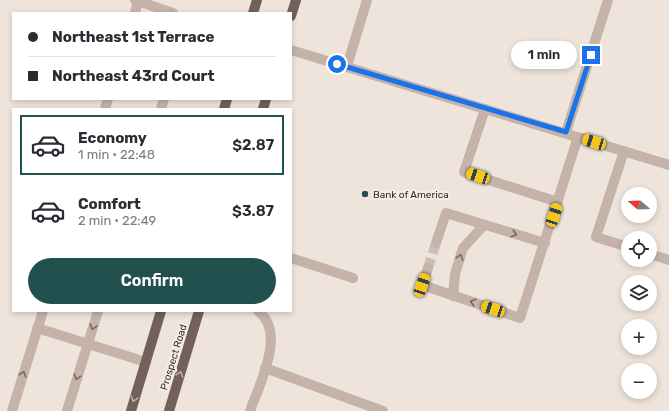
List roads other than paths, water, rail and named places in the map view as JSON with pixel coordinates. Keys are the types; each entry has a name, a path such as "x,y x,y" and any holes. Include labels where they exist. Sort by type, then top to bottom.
{"main road":[{"path":"253,12 257,0"},
{"path":"292,13 296,0"},
{"path":"131,411 161,312"},
{"name":"Prospect Road","path":"169,411 199,312"}],"street":[{"path":"347,66 367,0"},
{"path":"566,132 608,0"},
{"path":"135,12 137,1 170,12"},
{"path":"292,50 566,132 669,165"},
{"path":"485,109 464,172 558,202"},
{"path":"428,268 422,285 520,318 578,137"},
{"path":"621,245 596,237 624,151"},
{"path":"436,243 446,213 545,243"},
{"path":"453,296 455,274 463,248 484,225"},
{"path":"657,256 669,260"},
{"path":"292,258 353,278"},
{"path":"12,411 43,312"},
{"path":"67,411 98,312"},
{"path":"250,411 271,349 272,335 259,312"},
{"path":"37,328 146,362"},
{"path":"265,368 383,411"}],"tunnel":[{"path":"428,268 436,243"}],"place":[{"name":"Bank of America","path":"365,194"}]}
